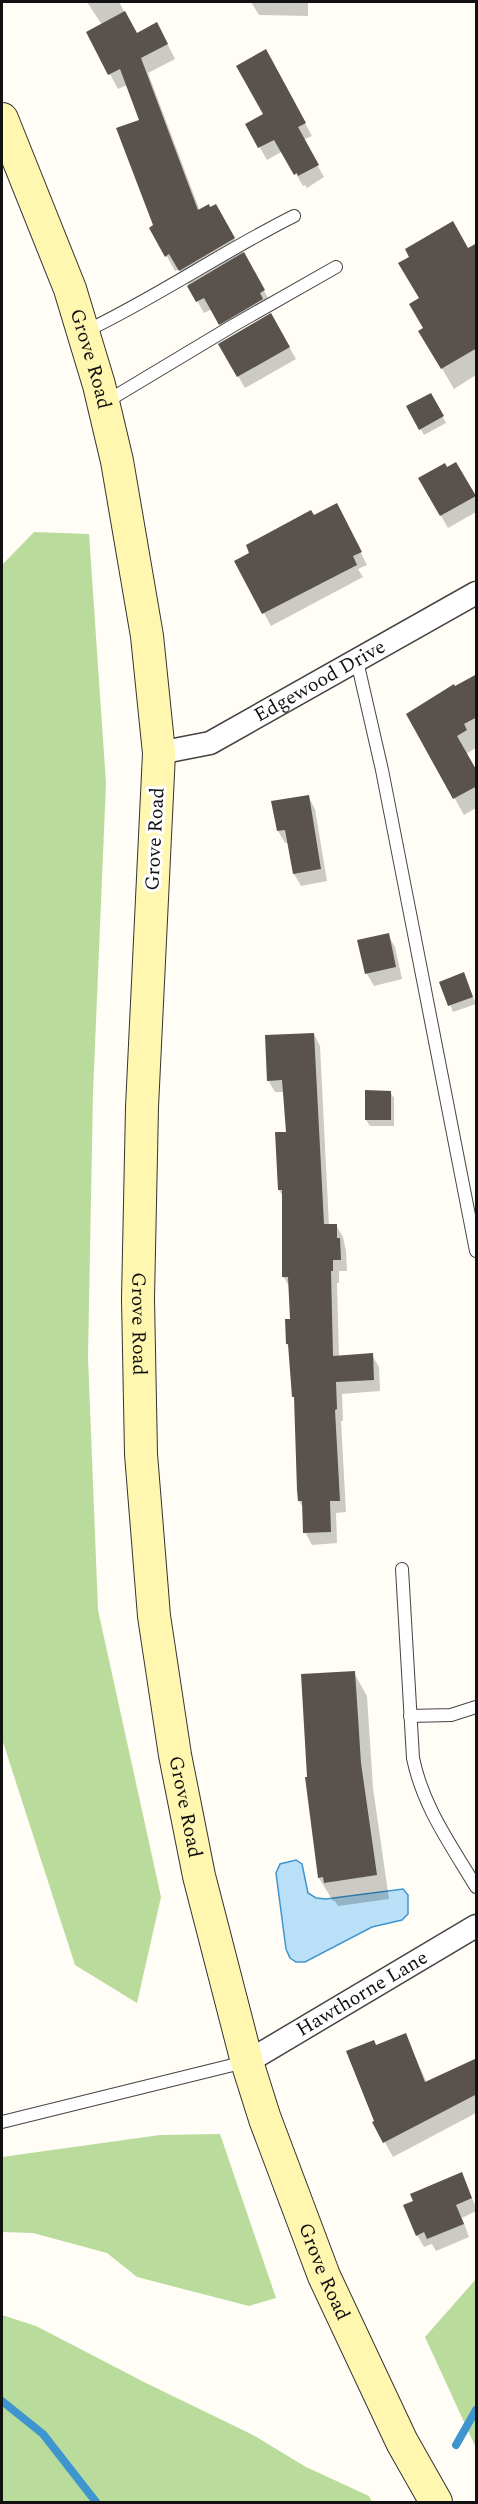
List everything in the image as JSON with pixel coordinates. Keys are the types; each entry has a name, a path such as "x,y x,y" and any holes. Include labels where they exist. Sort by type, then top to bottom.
{"main road":[{"name":"Grove Road","path":"2,119 46,226 83,333 103,404 117,461 147,636 159,753 142,1107 138,1299 141,1454 154,1616 175,1755 199,1876 247,2062 265,2119 324,2276 402,2442 436,2502"}],"street":[{"name":"Edgewood Drive","path":"159,753 210,743 477,593"},
{"name":"Hawthorne Lane","path":"247,2062 477,1926"}],"lane":[{"path":"83,333 137,307 198,268 294,216"},
{"path":"103,404 336,267"},
{"path":"357,661 384,782 477,1251"},
{"path":"402,1569 413,1758 418,1781 430,1810 477,1887"},
{"path":"410,1716 451,1714 477,1707"},
{"path":"2,2122 247,2062"}],"green space":[{"path":"34,532 89,534 106,783 93,1093 88,1357 98,1610 161,1897 137,2003 75,1965 2,1739 2,565"},
{"path":"220,2134 276,2298 249,2306 137,2277 107,2253 33,2233 2,2232 2,2157 160,2135"},
{"path":"476,2279 476,2448 425,2337"},
{"path":"2,2315 36,2326 253,2435 306,2467 369,2496 372,2502 2,2502"}],"water":[{"path":"296,1860 302,1864 308,1893 316,1898 326,1899 403,1889 408,1895 408,1914 402,1920 372,1927 305,1962 296,1962 290,1958 286,1949 276,1873 280,1864"}],"building":[{"path":"125,11 137,33 157,22 168,44 141,58 198,210 209,204 210,207 216,204 235,238 179,271 169,254 165,257 149,228 153,225 116,128 139,120 120,69 108,75 86,32"},
{"path":"266,49 306,123 298,127 319,165 298,176 297,173 294,175 274,140 258,148 245,124 263,114 236,66"},
{"path":"453,221 468,248 477,243 477,348 441,369 418,331 423,328 409,304 419,298 398,263 409,257 405,249"},
{"path":"244,252 265,290 260,293 263,299 219,325 204,298 196,302 187,286"},
{"path":"271,313 290,347 237,377 218,344"},
{"path":"431,393 444,416 419,430 406,406"},
{"path":"456,462 476,496 440,516 418,478 445,463 447,467"},
{"path":"337,503 362,552 353,556 357,565 262,614 234,561 249,553 246,545 311,510 314,515"},
{"path":"477,674 477,717 464,724 467,730 457,736 477,771 477,786 453,799 406,714 454,684 455,686"},
{"path":"309,795 321,869 293,874 285,830 277,831 271,801"},
{"path":"389,933 396,967 365,974 357,940"},
{"path":"464,972 473,997 448,1006 439,982"},
{"path":"314,1033 324,1224 337,1224 337,1238 340,1238 341,1260 333,1260 333,1271 331,1271 333,1356 373,1353 374,1380 336,1382 337,1409 335,1410 340,1501 330,1501 331,1532 303,1533 302,1501 298,1501 297,1490 294,1397 292,1397 288,1344 286,1344 285,1319 290,1319 288,1277 282,1277 282,1190 278,1190 275,1132 286,1132 282,1080 267,1081 265,1035"},
{"path":"365,1090 391,1091 391,1120 365,1120"},
{"path":"355,1671 361,1763 377,1875 324,1883 323,1877 318,1878 305,1777 307,1777 301,1674"},
{"path":"406,2033 425,2082 477,2058 477,2094 383,2143 372,2122 374,2121 346,2051 374,2040 376,2045"},
{"path":"462,2172 472,2198 456,2205 464,2224 427,2239 424,2232 416,2236 403,2205 413,2201 410,2194"}],"waterway":[{"path":"2,2401 43,2434 96,2502"},
{"path":"456,2445 476,2410"}]}
